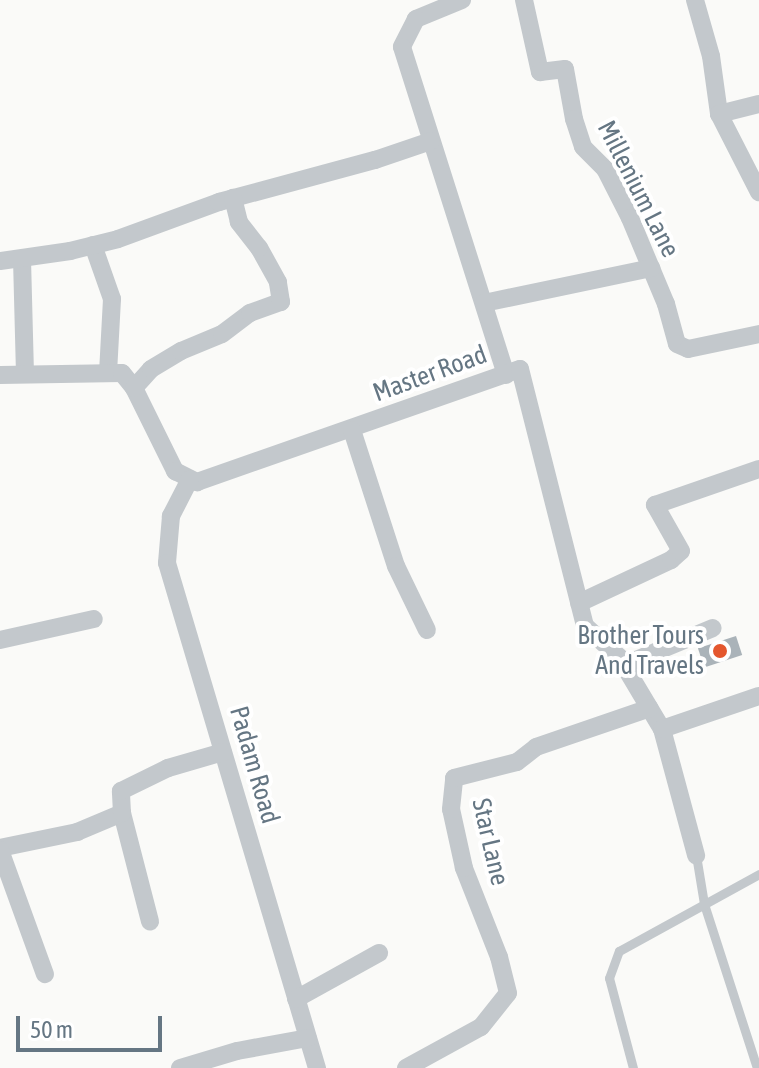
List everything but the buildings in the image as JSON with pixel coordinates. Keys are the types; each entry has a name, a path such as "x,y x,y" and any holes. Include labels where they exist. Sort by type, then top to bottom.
{"street":[{"path":"462,0 416,19 402,47 506,375"},
{"name":"Millenium Lane","path":"524,0 540,72 565,69 574,119 583,147 605,169 651,268 677,344 688,349 759,334"},
{"path":"695,0 711,56 719,114 759,192"},
{"path":"719,114 759,104"},
{"path":"0,261 93,245 233,198 375,160 431,141"},
{"path":"134,388 151,369 181,351 222,334 250,313 281,302 278,282 259,248 239,222 233,198"},
{"path":"93,245 112,299 108,373"},
{"path":"22,259 25,374"},
{"path":"484,303 651,268"},
{"name":"Master Road","path":"190,479 197,482 520,369 585,626 624,665 662,729 696,855"},
{"path":"0,375 122,373 134,388 175,471 190,479"},
{"path":"352,430 396,566 427,630"},
{"path":"579,603 671,560 681,551 655,505 759,469"},
{"name":"Padam Road","path":"190,479 171,516 167,563 317,1068"},
{"path":"0,640 94,619"},
{"path":"624,665 713,628"},
{"path":"662,729 759,696"},
{"name":"Star Lane","path":"406,1068 481,1027 508,993 499,957 464,868 451,809 454,778 517,762 536,747 650,708"},
{"path":"150,921 122,813 121,791 168,768 223,752"},
{"path":"45,974 0,849 77,832 122,813"},
{"path":"296,999 379,953"},
{"path":"180,1068 308,1038"}],"lane":[{"path":"696,855 704,904 757,1068"},
{"path":"633,1068 609,978 619,951 759,874"}],"place":[{"name":"Brother Tours And Travels","path":"720,651"}]}
